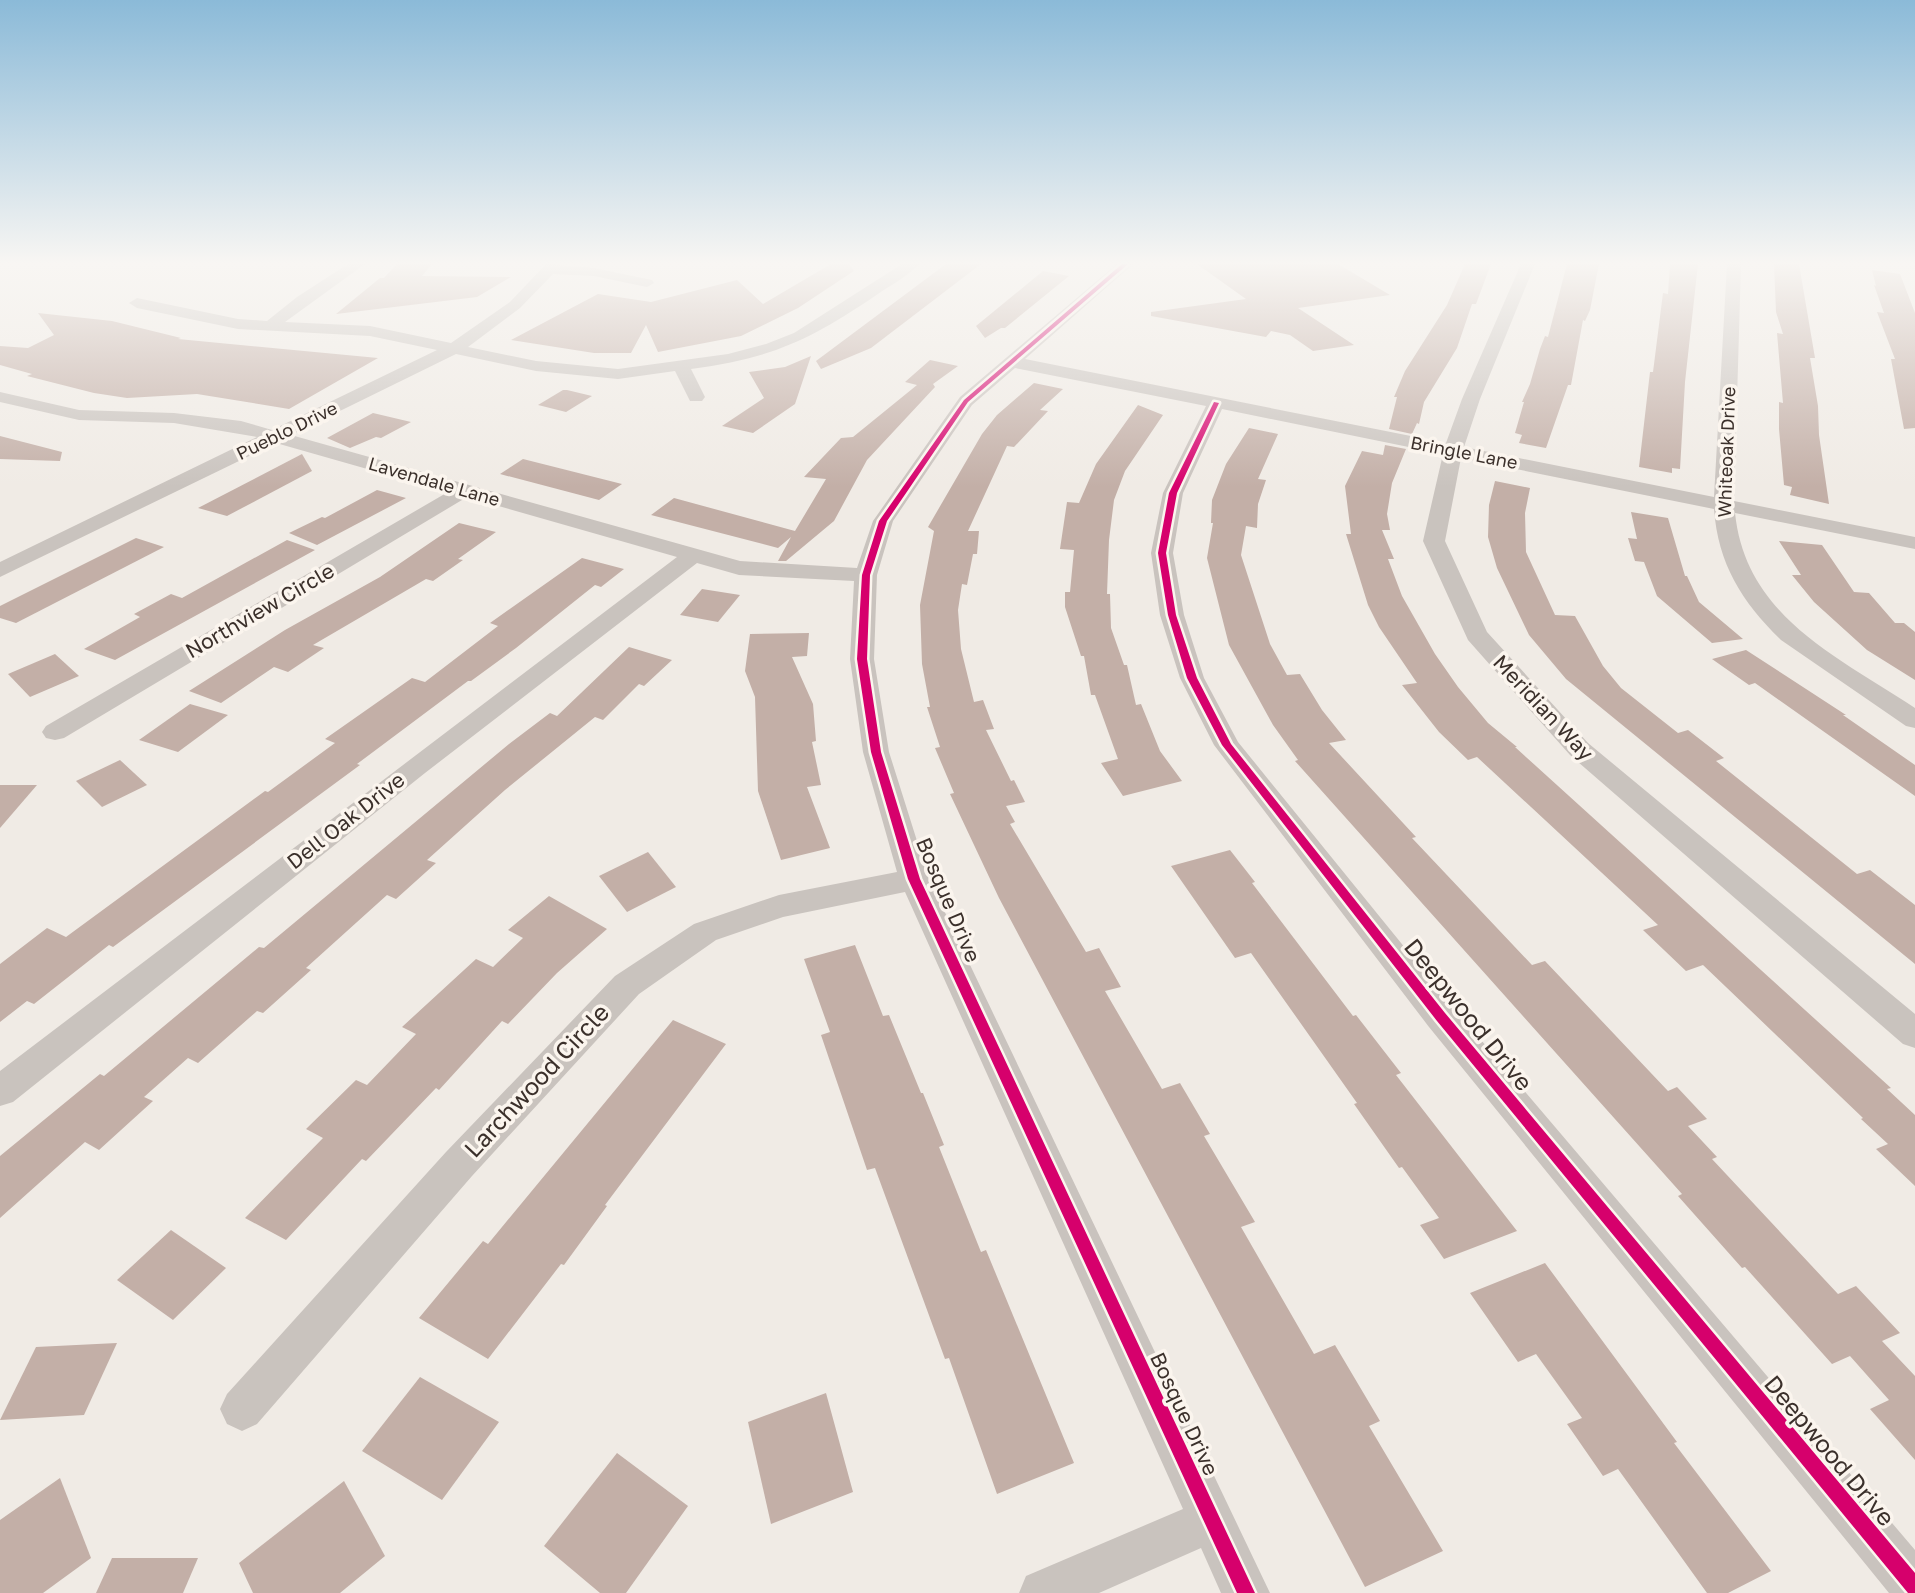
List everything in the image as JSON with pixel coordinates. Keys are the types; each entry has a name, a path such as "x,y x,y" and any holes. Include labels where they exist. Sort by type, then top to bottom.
{"street":[{"path":"406,338 536,366 582,373 618,374 728,359 772,348 795,338"},
{"name":"Pueblo Drive","path":"0,570 455,348 468,338"},
{"name":"Bosque Drive","path":"1040,338 966,401 883,521 866,575 862,659 876,752 914,879 1246,1593"},
{"name":"Meridian Way","path":"1497,338 1453,451 1434,541 1476,635 1579,749 1915,1034"},
{"name":"Whiteoak Drive","path":"1731,338 1724,505 1725,528 1739,577 1771,618 1789,635 1915,720"},
{"name":"Bringle Lane","path":"1012,362 1915,543"},
{"path":"681,367 696,397"},
{"name":"Lavendale Lane","path":"0,397 79,415 189,419 277,435 739,568 866,575"},
{"name":"Deepwood Drive","path":"1216,403 1173,492 1162,553 1172,615 1192,678 1227,745 1441,1017 1915,1587"},
{"name":"Northview Circle","path":"55,732 465,491"},
{"name":"Dell Oak Drive","path":"0,1091 415,767 694,555"},
{"name":"Larchwood Circle","path":"242,1409 459,1164 627,985 705,932 779,906 914,879"},
{"path":"1043,1593 1212,1520"}],"building":[{"path":"47,338 180,338 378,358 289,409 197,394 127,398 94,393 27,376 32,374 0,365 0,346 28,348"},
{"path":"639,338 631,353 594,353 511,340"},
{"path":"652,338 729,338 658,352"},
{"path":"846,338 884,338 871,348 821,369 816,361"},
{"path":"1295,338 1344,338 1354,345 1313,351"},
{"path":"1426,338 1460,338 1424,402 1419,424 1417,423 1412,434 1389,429 1397,397 1394,397 1405,371"},
{"path":"1544,338 1580,338 1571,385 1568,385 1546,448 1519,443 1522,435 1515,433 1522,402"},
{"path":"1657,338 1690,338 1680,469 1672,468 1672,473 1639,467 1650,372 1653,372"},
{"path":"1777,338 1812,338 1815,358 1810,358 1829,504 1790,495 1792,487 1784,485 1779,429 1779,402 1783,403"},
{"path":"1887,338 1915,338 1915,428 1904,429 1891,359 1895,359"},
{"path":"811,356 795,404 753,433 722,426 764,398 749,372 785,367"},
{"path":"930,360 958,366 933,384 935,387 867,460 834,521 786,561 778,561 791,537 778,548 651,515 674,498 795,531 826,479 804,477 841,438 853,437 917,385 905,382"},
{"path":"1034,383 1063,389 1040,410 1048,411 1014,447 1007,446 968,531 979,531 977,554 973,554 967,585 962,584 958,610 961,649 974,702 983,700 994,729 986,730 1011,781 1014,780 1025,802 1006,806 1015,822 1010,824 1086,952 1099,948 1121,987 1105,991 1162,1089 1180,1083 1210,1134 1204,1136 1255,1222 1241,1227 1314,1354 1335,1345 1380,1421 1369,1426 1443,1551 1365,1587 999,898 950,794 954,793 935,748 940,747 927,707 930,707 922,664 920,605 934,531 928,527 982,434 997,415"},
{"path":"563,390 592,396 566,412 538,405"},
{"path":"1138,405 1163,415 1125,471 1114,500 1107,594 1110,594 1111,628 1124,665 1127,665 1136,705 1141,704 1160,751 1182,781 1123,796 1101,763 1118,759 1095,695 1091,695 1084,656 1081,656 1065,607 1065,592 1070,592 1074,550 1060,549 1067,502 1079,503 1096,464"},
{"path":"373,413 411,422 381,438 376,437 350,448 327,438"},
{"path":"1249,428 1278,434 1258,479 1266,480 1258,504 1257,528 1246,526 1241,555 1270,644 1287,675 1300,674 1322,710 1346,740 1329,743 1416,837 1412,838 1532,965 1545,961 1668,1091 1677,1087 1707,1119 1688,1126 1717,1157 1712,1159 1838,1294 1856,1286 1900,1333 1882,1341 1915,1376 1915,1460 1870,1409 1889,1400 1850,1356 1832,1364 1745,1267 1742,1268 1678,1196 1682,1194 1295,761 1298,760 1273,725 1229,645 1207,558 1213,523 1212,500 1226,464"},
{"path":"0,436 62,452 60,461 0,459"},
{"path":"1385,445 1406,449 1392,483 1387,514 1390,530 1382,530 1394,559 1388,559 1402,596 1435,654 1458,687 1488,723 1891,1088 1887,1089 1915,1115 1915,1186 1876,1149 1888,1144 1861,1119 1863,1118 1703,965 1686,971 1643,930 1658,925 1477,757 1468,760 1439,732 1402,685 1417,683 1379,627 1368,605 1346,534 1351,534 1345,486 1362,451 1383,455"},
{"path":"302,454 312,471 227,516 198,508"},
{"path":"523,459 622,484 599,500 500,474"},
{"path":"1495,481 1530,488 1525,513 1526,552 1555,615 1575,616 1603,666 1621,688 1678,733 1688,730 1724,758 1716,761 1857,874 1870,870 1915,905 1915,964 1566,679 1529,635 1497,568 1488,537 1489,505"},
{"path":"377,490 406,498 317,545 289,533 325,518"},
{"path":"1631,512 1668,518 1685,576 1699,602 1743,639 1712,643 1657,596 1644,562 1635,561 1628,538 1637,539"},
{"path":"459,523 496,532 433,581 426,579 313,645 324,648 288,672 274,667 221,703 189,691 285,630 380,577"},
{"path":"136,538 164,547 16,623 0,618 0,606"},
{"path":"287,540 315,550 115,660 84,649 140,617 134,614 171,594 182,598"},
{"path":"1779,541 1822,545 1854,592 1869,593 1895,623 1904,623 1915,632 1915,680 1867,650 1814,602 1792,575 1801,575"},
{"path":"582,558 624,569 601,587 595,585 516,648 113,947 109,945 34,1004 27,1001 0,1022 0,964 47,928 66,937 335,743 325,739 412,678 425,682 498,626 490,623"},
{"path":"702,589 740,595 718,622 680,615"},
{"path":"809,633 807,656 792,657 813,704 816,741 812,742 821,785 807,787 830,848 781,860 758,791 755,697 745,671 750,634"},
{"path":"629,647 672,660 644,686 639,684 603,720 595,717 505,790 427,860 436,863 396,899 387,895 306,968 311,970 263,1013 257,1011 198,1063 188,1058 144,1097 153,1101 99,1150 85,1142 0,1218 0,1156 100,1074 104,1076 259,947 264,948 509,744 550,713 557,716"},
{"path":"1746,650 1846,715 1843,715 1915,765 1915,796 1755,683 1749,685 1712,659"},
{"path":"55,654 79,676 30,697 8,674"},
{"path":"190,704 228,715 178,752 139,740"},
{"path":"120,760 147,785 102,807 76,781"},
{"path":"0,785 37,785 0,828"},
{"path":"1230,850 1353,1016 1356,1015 1401,1073 1396,1075 1517,1231 1444,1259 1420,1225 1439,1218 1402,1167 1399,1168 1354,1104 1357,1103 1251,953 1235,958 1171,866"},
{"path":"648,852 676,887 627,912 599,876"},
{"path":"549,896 607,929 557,973 508,1024 502,1021 439,1090 436,1088 366,1161 362,1159 286,1240 245,1218 323,1138 306,1129 356,1080 367,1085 416,1034 402,1027 476,959 493,967 523,938 508,930"},
{"path":"855,945 883,1016 889,1015 923,1093 944,1145 939,1147 981,1252 986,1250 1074,1463 997,1494 949,1358 945,1359 875,1168 867,1170 821,1035 830,1032 804,959"},
{"path":"673,1020 726,1044 605,1205 607,1206 564,1265 561,1264 488,1359 419,1318 483,1241 488,1244"},
{"path":"171,1230 226,1268 173,1320 117,1280"},
{"path":"1545,1263 1677,1442 1674,1443 1771,1571 1728,1593 1707,1593 1618,1469 1603,1476 1567,1424 1582,1418 1536,1354 1518,1362 1470,1293"},
{"path":"117,1343 84,1415 0,1420 36,1347"},
{"path":"420,1377 499,1422 442,1500 362,1451"},
{"path":"826,1393 853,1492 771,1524 748,1422"},
{"path":"617,1453 688,1506 626,1593 600,1593 544,1546"},
{"path":"60,1478 91,1558 43,1593 0,1593 0,1520"},
{"path":"344,1481 385,1556 340,1593 253,1593 239,1563"},
{"path":"112,1558 198,1558 183,1593 96,1593"}],"cycle path":[{"path":"1039,338 966,401 883,521 866,575 862,659 876,752 914,879 1246,1593"},
{"path":"1216,403 1173,493 1162,553 1172,615 1192,678 1227,745 1441,1017 1915,1587"}]}
